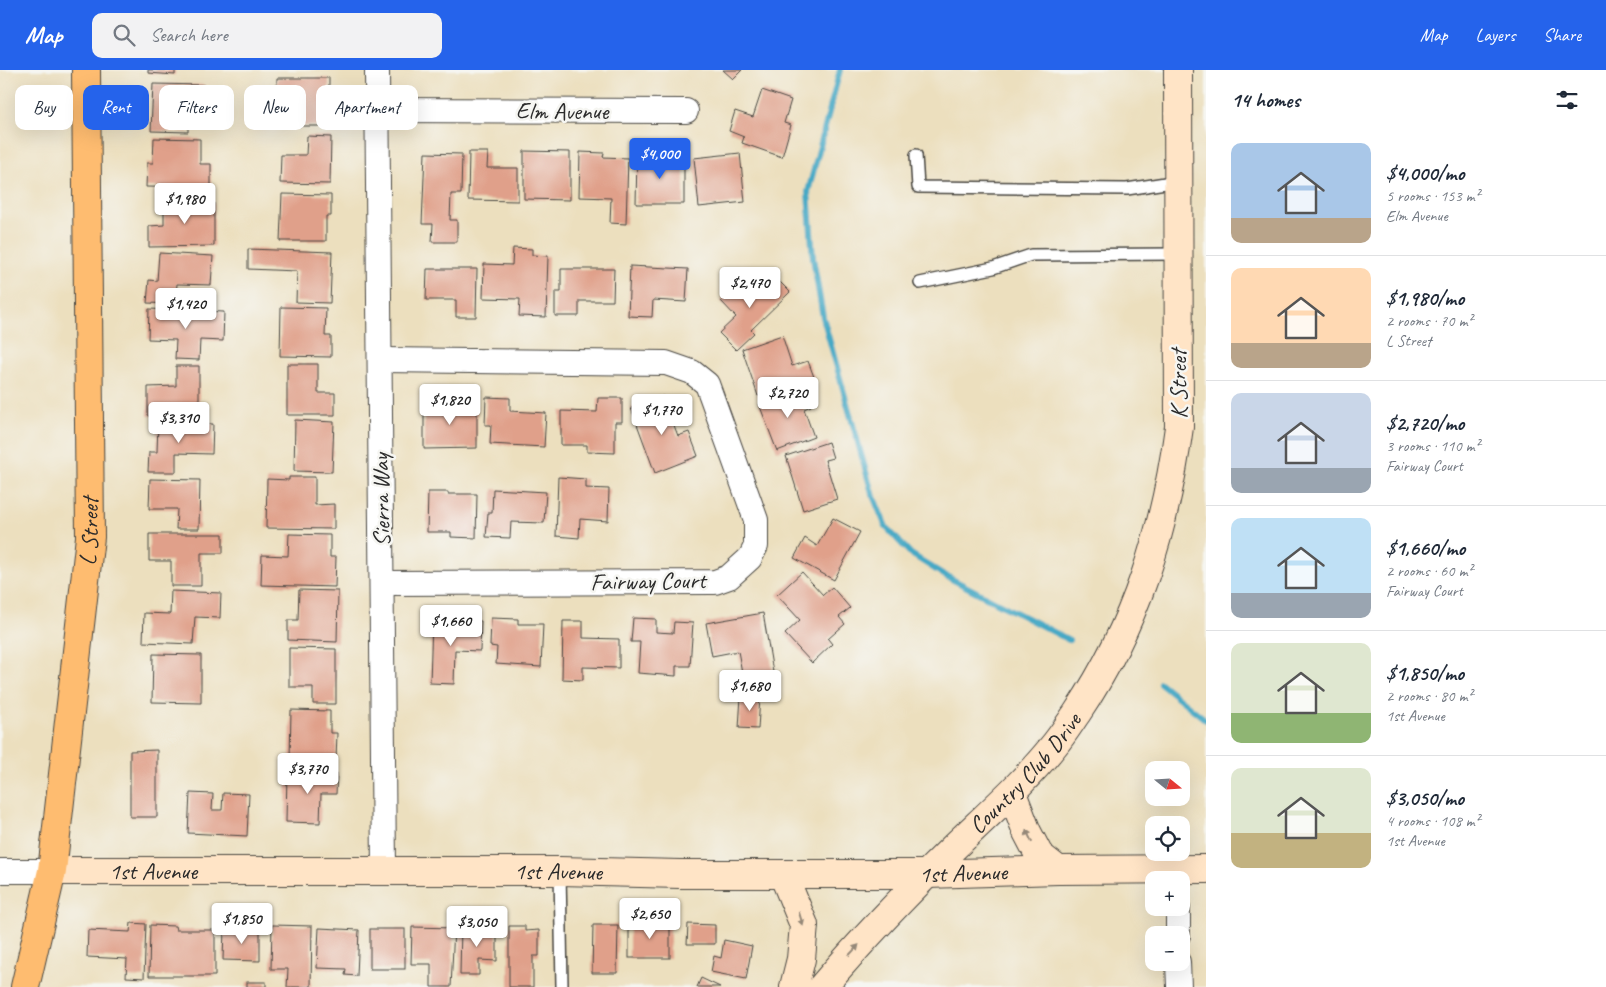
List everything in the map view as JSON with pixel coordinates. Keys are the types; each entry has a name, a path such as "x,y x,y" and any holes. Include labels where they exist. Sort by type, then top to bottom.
{"main road":[{"name":"L Street","path":"25,987 52,871 90,537 86,70"}],"street":[{"name":"Sierra Way","path":"377,70 377,85"},
{"name":"K Street","path":"1096,684 1119,640 1146,573 1158,537 1170,484 1179,427 1178,70"},
{"name":"Elm Avenue","path":"418,110 686,112"},
{"name":"Sierra Way","path":"377,130 384,871"},
{"name":"Fairway Court","path":"380,360 666,364 692,372 707,384 756,520 756,546 750,558 729,577 715,582 382,583"},
{"name":"Country Club Drive","path":"822,987 927,874 1012,792 1056,743 1096,684"},
{"path":"1012,792 1027,832 1039,855 1058,870"},
{"name":"1st Avenue","path":"1190,872 1206,869"},
{"name":"1st Avenue","path":"0,871 927,874 1058,870 1145,874"},
{"path":"783,874 804,926 794,987"},
{"path":"1178,971 1179,987"}],"lane":[{"path":"916,155 918,186 1126,189 1178,181"},
{"path":"920,282 993,268 1031,255 1178,254"},
{"path":"560,872 562,987"}],"building":[{"path":"148,70 175,70 175,75 148,73"},
{"path":"723,70 742,70 733,79"},
{"path":"277,78 329,78 329,85 316,85 316,126 306,126 306,85 277,85"},
{"path":"153,84 204,85 159,85 159,130 188,130 188,132 151,131"},
{"path":"762,90 791,100 784,123 791,125 782,157 742,143 744,137 729,131 735,111 753,117"},
{"path":"307,136 331,137 330,184 280,183 281,155 306,155"},
{"path":"154,138 200,139 200,164 211,164 211,188 146,187 147,163 153,163"},
{"path":"524,151 570,152 570,200 524,199"},
{"path":"469,152 488,152 487,168 518,168 518,201 468,200"},
{"path":"580,152 604,153 603,157 628,158 626,224 610,223 611,198 579,197"},
{"path":"425,153 462,154 461,194 451,194 450,220 457,220 457,242 432,242 433,224 422,224"},
{"path":"740,153 745,202 699,207 694,158"},
{"path":"637,155 684,155 684,204 636,204"},
{"path":"282,194 331,195 331,216 326,216 326,241 280,241"},
{"path":"164,199 195,199 195,203 214,203 214,246 149,247 149,226 164,225"},
{"path":"513,248 532,249 532,255 548,256 546,317 519,316 520,299 483,298 484,264 512,265"},
{"path":"248,249 332,252 330,303 296,302 297,271 248,269"},
{"path":"159,253 213,256 211,285 177,284 175,304 147,303 149,280 157,281"},
{"path":"630,266 688,269 686,302 653,300 652,317 628,316"},
{"path":"427,269 477,269 476,317 456,317 456,300 426,300"},
{"path":"561,269 614,269 613,301 579,301 579,316 555,316 555,292 561,292"},
{"path":"748,276 764,292 777,279 790,292 751,330 754,333 736,350 719,333 736,317 721,301"},
{"path":"281,307 326,308 325,336 331,336 331,357 280,356"},
{"path":"149,309 224,312 223,341 200,340 199,360 175,359 176,340 148,339"},
{"path":"782,335 792,366 808,361 814,377 758,396 742,349"},
{"path":"287,364 318,364 318,393 335,393 335,415 287,415"},
{"path":"176,366 199,366 199,416 148,416 148,387 176,386"},
{"path":"803,387 811,406 804,409 814,437 777,451 759,404"},
{"path":"663,396 678,436 689,432 698,456 655,473 631,408"},
{"path":"486,397 510,398 510,411 546,413 544,447 490,444 491,425 485,425"},
{"path":"598,398 622,398 622,422 615,422 615,453 587,452 587,445 561,445 561,411 597,412"},
{"path":"424,404 477,404 477,448 424,449"},
{"path":"295,420 334,422 332,472 294,471"},
{"path":"158,423 213,424 212,454 176,453 176,472 148,472 149,452 157,452"},
{"path":"828,442 833,458 825,460 837,499 803,510 786,456"},
{"path":"289,477 315,477 315,505 334,504 334,529 266,528 267,479 289,480"},
{"path":"558,477 586,479 586,488 609,489 608,521 580,519 579,538 556,536"},
{"path":"150,479 200,480 199,529 176,529 177,509 149,509"},
{"path":"493,489 546,492 544,523 511,522 510,538 486,537 488,513 492,513"},
{"path":"428,492 477,494 476,538 451,537 451,532 427,532"},
{"path":"833,518 860,532 834,580 794,558 805,538 817,546"},
{"path":"149,534 223,534 223,553 201,553 201,586 171,586 171,561 149,561"},
{"path":"289,534 330,535 330,557 336,557 335,587 261,585 262,555 288,556"},
{"path":"802,572 823,595 832,587 850,608 839,617 845,624 828,639 832,644 812,663 785,634 800,620 777,595"},
{"path":"299,590 338,591 337,642 288,640 288,620 298,620"},
{"path":"171,591 221,593 220,618 195,617 193,644 143,642 144,613 170,614"},
{"path":"763,613 773,672 743,678 738,651 712,656 706,623"},
{"path":"491,618 518,619 518,624 543,624 541,667 496,664 497,647 490,646"},
{"path":"633,618 656,619 656,632 673,633 674,622 693,623 690,666 676,666 676,676 638,673 640,642 631,642"},
{"path":"432,620 481,621 480,651 455,650 454,684 430,683"},
{"path":"563,621 583,621 583,638 619,639 619,668 583,667 583,680 562,679"},
{"path":"289,648 336,649 336,704 313,704 313,687 289,687"},
{"path":"153,654 201,655 201,703 152,702"},
{"path":"741,696 760,697 758,729 739,728"},
{"path":"291,710 330,711 330,733 337,733 336,760 290,760"},
{"path":"157,750 157,817 130,817 130,751"},
{"path":"287,772 337,773 336,794 321,794 320,823 286,822"},
{"path":"190,793 213,794 212,810 222,810 223,793 249,794 247,836 188,833"},
{"path":"629,922 670,922 670,958 629,958"},
{"path":"131,923 146,924 144,978 126,977 127,959 87,957 88,930 130,932"},
{"path":"688,924 715,925 715,944 687,944"},
{"path":"150,925 175,926 176,930 215,930 215,976 149,976"},
{"path":"272,925 312,926 311,987 287,987 288,969 271,969"},
{"path":"593,925 618,925 617,973 592,973"},
{"path":"461,926 497,927 497,961 479,960 479,975 460,975"},
{"path":"509,926 525,926 525,931 539,930 539,956 533,956 533,987 509,987"},
{"path":"412,927 454,928 451,987 431,987 431,964 411,964"},
{"path":"224,928 260,929 260,961 223,960"},
{"path":"319,928 359,930 357,976 345,975 346,969 317,968"},
{"path":"370,929 405,929 405,969 370,969"},
{"path":"724,940 752,946 746,979 711,972 714,956 721,958"},
{"path":"701,978 720,987 697,987"},
{"path":"247,982 266,982 266,987 247,987"}],"waterway":[{"path":"840,70 808,192 813,258 823,317 872,493 886,527 911,554 944,575 1069,640"},
{"path":"1160,683 1206,720"}]}
